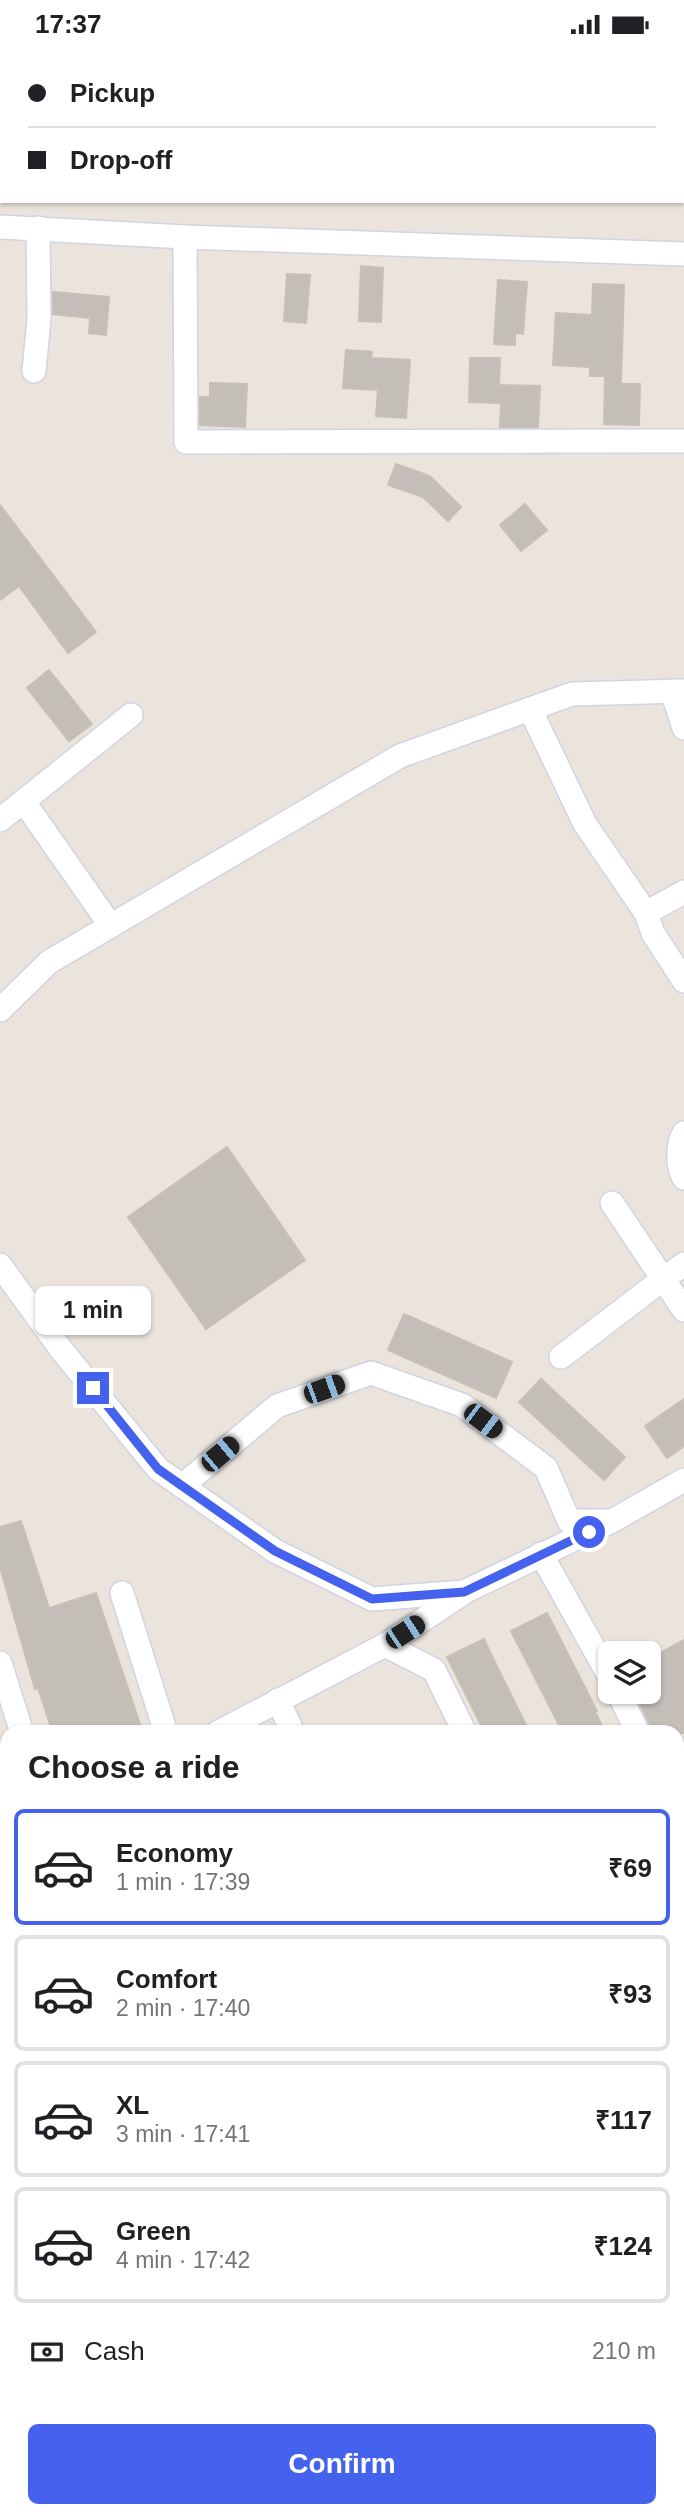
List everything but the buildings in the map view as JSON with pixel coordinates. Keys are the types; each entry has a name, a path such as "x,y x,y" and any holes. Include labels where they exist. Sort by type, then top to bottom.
{"street":[{"path":"0,227 185,237 684,254"},
{"path":"34,371 39,319 38,228"},
{"path":"185,237 186,442 684,441"},
{"path":"0,1010 49,962 400,756 572,694 678,691 684,728"},
{"path":"530,709 585,824 646,913 653,933 684,981"},
{"path":"0,820 131,715"},
{"path":"24,802 111,926"},
{"path":"646,913 684,892"},
{"path":"684,1133 680,1139 679,1171 684,1178"},
{"path":"612,1203 684,1310"},
{"path":"561,1357 684,1263"},
{"path":"0,1265 60,1348 158,1469 182,1486 275,1551 372,1599 464,1592"},
{"path":"182,1486 277,1406 371,1373 462,1405 546,1468 569,1521 612,1521"},
{"path":"232,1725 385,1645 464,1592 612,1521 684,1480"},
{"path":"541,1554 598,1656"},
{"path":"122,1593 163,1725"},
{"path":"385,1645 434,1670 462,1725"},
{"path":"0,1663 19,1725"},
{"path":"278,1700 289,1725"},
{"path":"624,1704 634,1725"}],"route":[{"path":"93,1388 158,1469 275,1551 372,1599 464,1592 589,1532"}]}
